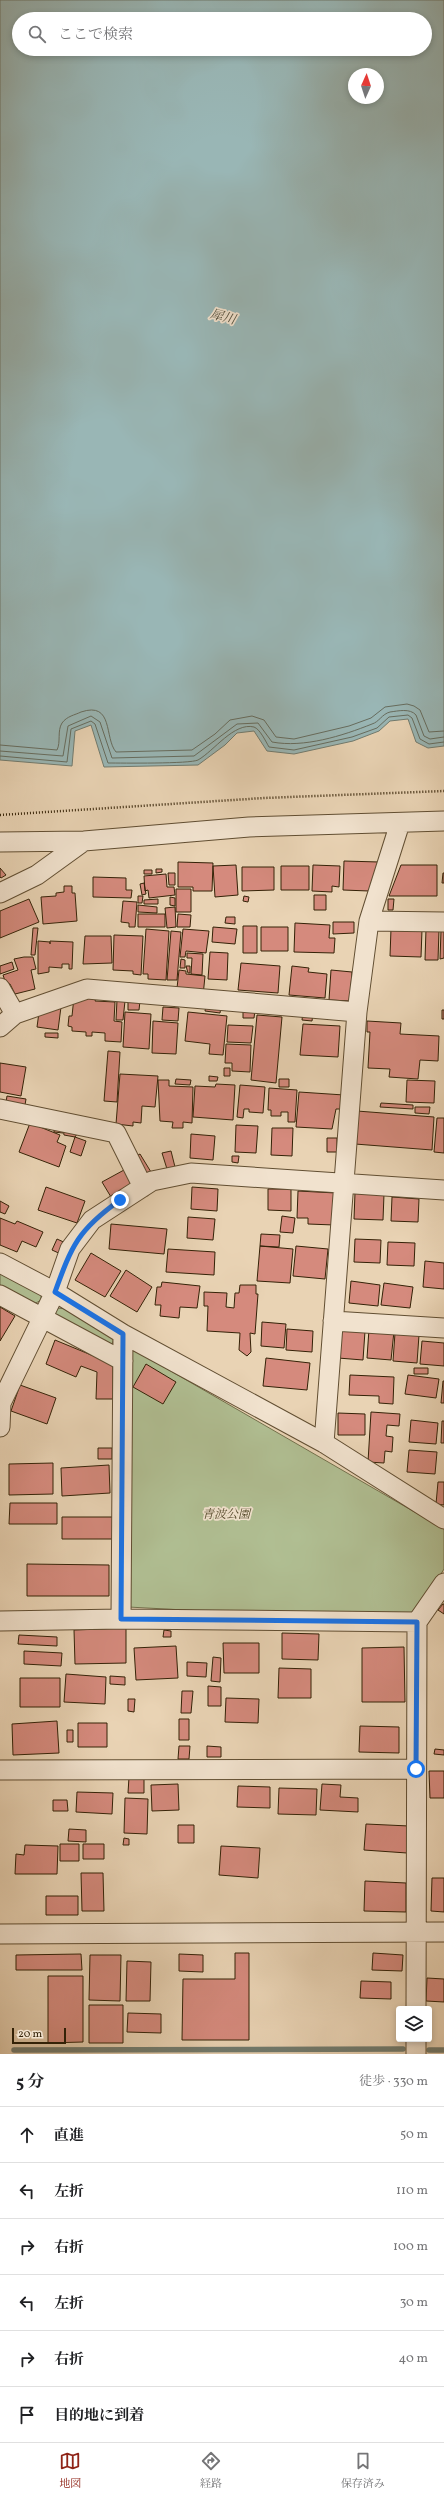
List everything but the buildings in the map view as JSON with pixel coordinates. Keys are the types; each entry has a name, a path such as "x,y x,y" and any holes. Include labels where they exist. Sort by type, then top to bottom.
{"street":[{"path":"0,842 84,841 249,827 444,821"},
{"path":"324,1443 357,1012 369,921 400,823"},
{"path":"0,894 37,875 84,841"},
{"path":"369,921 444,922"},
{"path":"0,988 14,1014"},
{"path":"0,1027 14,1014 87,989 357,1012"},
{"path":"0,1109 116,1133 143,1187"},
{"path":"0,1427 1,1403 55,1292 70,1250 92,1220 152,1181 192,1173 444,1190"},
{"path":"0,1263 55,1292 123,1334 324,1443 444,1519"},
{"path":"0,1294 122,1361"},
{"path":"333,1321 444,1328"},
{"path":"121,1619 123,1334"},
{"path":"416,2006 417,1622 444,1582"},
{"path":"0,1621 121,1619 417,1622"},
{"path":"0,1770 416,1769"},
{"path":"0,1934 444,1932"},
{"path":"416,2042 416,2054"}],"path":[{"path":"0,815 264,798 444,791"}],"green space":[{"path":"0,1268 41,1291 41,1300 36,1303 28,1301 0,1285"},
{"path":"56,1308 69,1309 114,1337 112,1345 53,1313"},
{"name":"青波公園","path":"131,1348 444,1529 444,1569 411,1622 128,1607"}],"water":[{"name":"犀川","path":"0,0 444,0 444,746 428,748 416,742 408,719 390,721 379,731 353,741 294,754 267,751 254,731 237,733 225,745 198,765 104,767 91,725 75,731 72,766 0,760"}],"waterway":[{"path":"14,2050 403,2049"},
{"path":"429,2050 444,2050"}],"route":[{"path":"120,1200 92,1220 70,1250 55,1292 123,1334 121,1619 417,1622 416,1769"}]}
